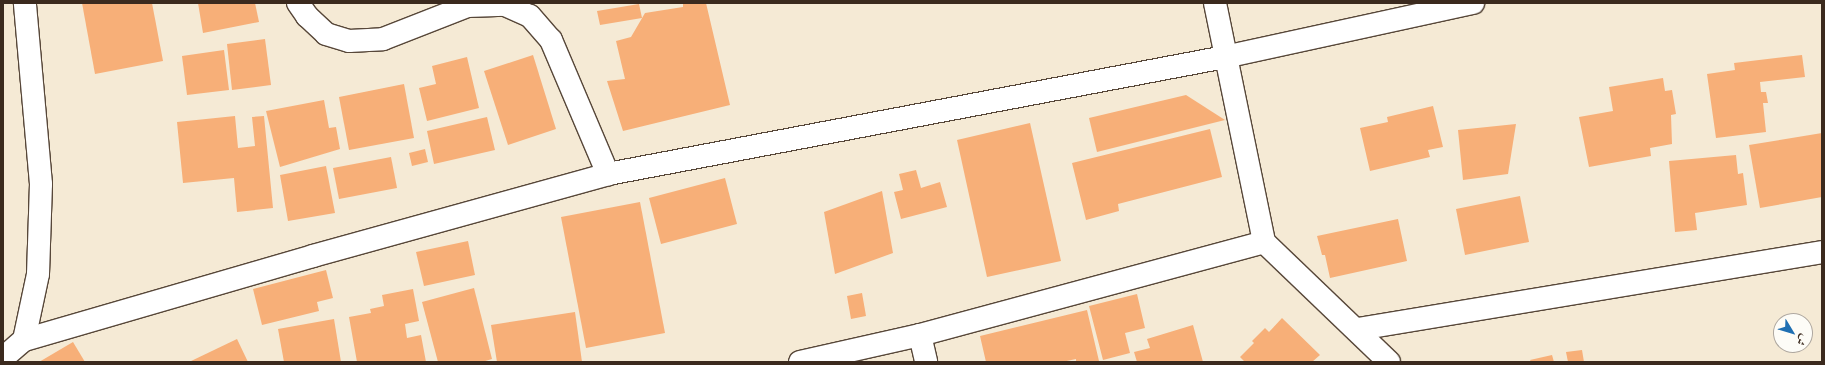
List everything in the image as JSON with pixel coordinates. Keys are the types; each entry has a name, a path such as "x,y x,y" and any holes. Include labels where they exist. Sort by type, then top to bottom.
{"street":[{"path":"24,340 38,274 41,184 25,3"},
{"path":"298,3 307,16 326,34 349,41 383,39 467,6 505,5 530,16 551,40 608,174"},
{"path":"1215,3 1264,242 1358,329 1389,362"},
{"path":"3,358 24,340 313,256 608,174 1225,57 1473,3"},
{"path":"800,362 920,335 1264,242"},
{"path":"1358,329 1822,252"},
{"path":"920,335 926,362"}],"building":[{"path":"82,3 152,3 163,61 95,74"},
{"path":"198,3 255,3 259,22 203,33"},
{"path":"683,3 706,3 730,105 623,131 607,81 625,79 616,41 631,37 645,13 683,7"},
{"path":"639,4 642,18 600,25 597,11"},
{"path":"265,39 271,85 232,90 227,44"},
{"path":"224,50 229,90 187,95 182,56"},
{"path":"533,55 556,129 508,145 484,71"},
{"path":"1802,55 1805,77 1760,82 1761,92 1766,92 1768,103 1763,103 1766,132 1716,138 1707,74 1735,70 1734,63"},
{"path":"467,57 479,108 427,121 419,88 436,84 432,66"},
{"path":"1663,78 1665,91 1672,90 1676,114 1671,115 1672,144 1650,148 1651,156 1589,167 1579,117 1613,111 1609,87"},
{"path":"404,84 414,138 349,150 339,97"},
{"path":"1186,95 1225,120 1097,152 1089,118"},
{"path":"324,100 329,128 336,127 340,149 280,167 266,111"},
{"path":"1433,106 1443,147 1428,150 1430,157 1370,171 1360,128 1388,122 1387,117"},
{"path":"235,116 238,148 255,146 252,117 264,116 273,208 237,212 234,178 183,183 177,122"},
{"path":"487,117 495,150 434,164 427,131"},
{"path":"1030,123 1061,261 987,277 957,140"},
{"path":"1516,124 1508,174 1463,180 1458,130"},
{"path":"1210,129 1222,177 1118,204 1119,211 1086,220 1072,163"},
{"path":"1822,133 1822,197 1760,208 1749,145"},
{"path":"425,149 428,162 412,166 409,153"},
{"path":"1736,155 1738,174 1743,173 1747,205 1695,213 1697,230 1675,232 1669,161"},
{"path":"391,157 397,188 339,199 333,168"},
{"path":"326,166 335,213 288,221 280,175"},
{"path":"916,170 921,188 940,182 947,207 901,219 894,192 903,190 899,174"},
{"path":"725,178 737,224 661,244 649,198"},
{"path":"882,191 893,253 835,274 824,212"},
{"path":"1520,196 1529,242 1465,255 1456,209"},
{"path":"640,202 665,333 586,348 561,217"},
{"path":"1398,219 1407,261 1330,278 1325,255 1322,255 1317,236"},
{"path":"468,241 475,275 424,286 416,252"},
{"path":"326,270 333,298 317,302 319,311 262,325 253,289"},
{"path":"474,288 492,359 482,362 438,362 422,302"},
{"path":"413,289 419,321 405,324 407,338 421,335 426,362 357,362 349,317 371,313 370,309 384,306 382,295"},
{"path":"862,293 866,316 851,319 847,296"},
{"path":"1137,294 1145,328 1125,333 1130,353 1103,360 1089,306"},
{"path":"1087,310 1099,361 1076,362 1076,359 1062,362 986,362 980,336"},
{"path":"575,312 582,362 497,362 491,325"},
{"path":"1282,318 1320,355 1312,362 1245,362 1240,357 1254,343 1252,341 1265,328 1269,332"},
{"path":"334,319 341,362 284,362 278,329"},
{"path":"1193,325 1203,362 1137,362 1134,352 1150,348 1147,339"},
{"path":"237,339 248,362 189,362"},
{"path":"73,342 85,362 39,362"},
{"path":"1582,350 1584,362 1568,362 1566,352"},
{"path":"1552,355 1554,362 1531,362 1530,360"}]}
